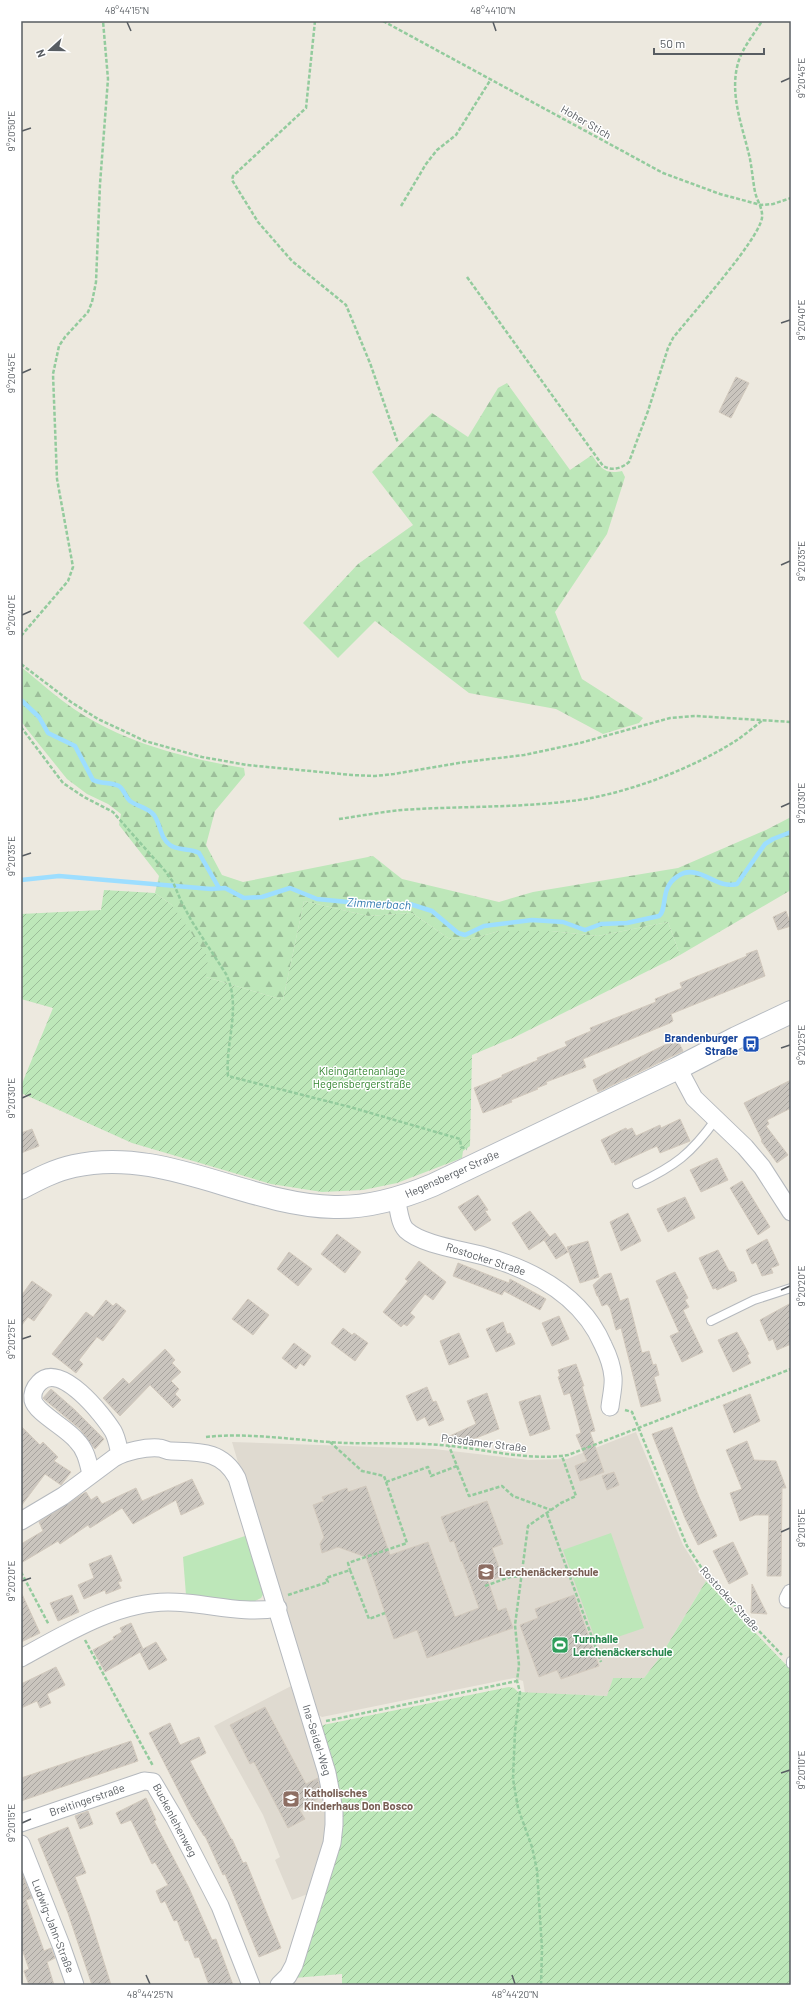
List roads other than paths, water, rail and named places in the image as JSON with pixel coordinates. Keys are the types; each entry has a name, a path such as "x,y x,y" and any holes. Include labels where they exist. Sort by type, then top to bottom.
{"street":[{"name":"Hegensberger Straße","path":"21,1188 49,1174 74,1166 94,1163 126,1162 178,1172 296,1204 354,1207 396,1198 433,1184 678,1068 791,1012"},
{"path":"678,1068 694,1098 745,1147 762,1167 791,1212"},
{"name":"Rostocker Straße","path":"396,1198 402,1224 407,1230 421,1238 484,1256 526,1271 542,1278 574,1303 586,1316 599,1336 610,1361 613,1378 610,1407"},
{"path":"21,1521 60,1498 120,1454 113,1431 84,1397 69,1384 60,1379 51,1378 41,1381 34,1391 34,1402 38,1409 65,1429 80,1443 86,1454 91,1474"},
{"name":"Ina-Seidel-Weg","path":"120,1454 160,1447 169,1451 194,1451 211,1455 225,1463 235,1474 246,1503 332,1793 334,1810 333,1833 323,1874 294,1965 288,1976 278,1985"},
{"path":"21,1658 57,1639 110,1615 155,1603 170,1602 255,1611 276,1604"},
{"name":"Breitingerstraße","path":"21,1823 144,1781 153,1782"},
{"name":"Buckenlehenweg","path":"153,1782 220,1906 251,1985"},
{"name":"Ludwig-Jahn-Straße","path":"21,1844 61,1945 75,1985"}],"lane":[{"path":"637,1184 666,1170 680,1160 716,1119"},
{"path":"711,1321 754,1300 791,1288"}],"waterway":[{"name":"Zimmerbach","path":"21,700 39,717 48,733 75,746 93,780 119,786 123,789 130,801 151,812 156,819 164,839 170,845 199,853 219,888"},
{"name":"Zimmerbach","path":"21,880 59,876 211,889 225,888 244,898 262,897 290,888 317,899 378,905 410,904 432,911 458,933 465,935 484,926 532,920 563,922 585,930 601,924 627,923 659,916 662,913 668,886 678,876 684,873 689,872 701,874 721,883 731,885 737,884 765,844 791,832"}],"place":[{"name":"Brandenburger Straße","path":"751,1044"},
{"name":"Lerchenäckerschule","path":"486,1572"},
{"name":"Turnhalle Lerchenäckerschule","path":"560,1645"},
{"name":"Katholisches Kinderhaus Don Bosco","path":"291,1799"}],"park label":[{"name":"Kleingartenanlage Hegensbergerstraße","path":"362,1077"}]}
